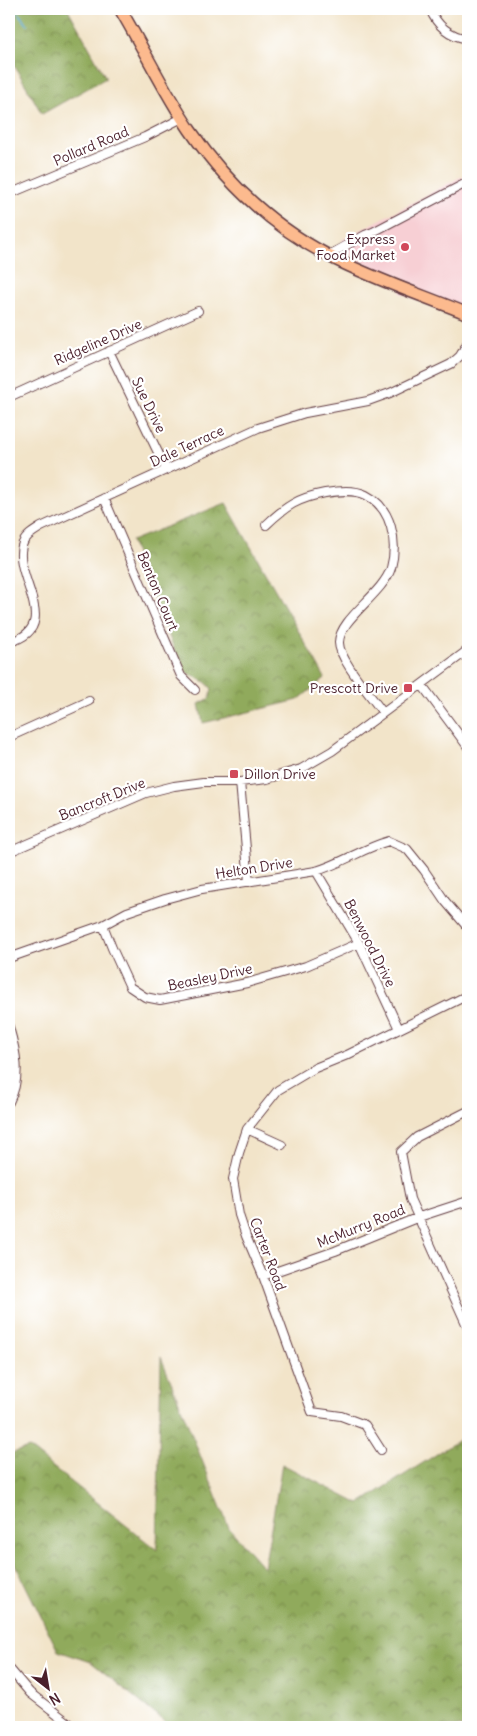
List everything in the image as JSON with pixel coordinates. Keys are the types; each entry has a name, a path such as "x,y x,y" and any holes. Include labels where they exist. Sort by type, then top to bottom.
{"main road":[{"path":"120,9 182,118 202,148 241,194 264,214 306,243 348,265 468,314"}],"street":[{"path":"430,9 434,18 443,29 458,37 468,39"},
{"name":"Pollard Road","path":"9,194 145,137 182,118"},
{"path":"329,255 468,182"},
{"name":"Ridgeline Drive","path":"9,397 198,311"},
{"name":"Dale Terrace","path":"9,642 17,639 29,630 35,616 35,606 21,560 22,546 30,534 41,527 240,435 305,413 368,401 390,393 451,364 460,356 468,342"},
{"name":"Sue Drive","path":"109,351 166,469"},
{"path":"266,525 283,508 303,499 324,493 345,490 366,494 381,506 392,528 394,552 390,570 376,593 358,611 344,630 339,642 343,656 383,713"},
{"name":"Benton Court","path":"104,498 181,676 195,690"},
{"name":"Bancroft Drive","path":"9,852 146,793 196,783 240,782 289,774 321,758 468,650"},
{"path":"422,685 468,747"},
{"path":"9,737 89,702"},
{"path":"240,782 249,882"},
{"name":"Helton Drive","path":"9,958 103,925 127,912 165,899 202,889 316,871 335,866 374,845 389,841 407,849 445,901 468,928"},
{"name":"Benwood Drive","path":"316,871 359,942 399,1029"},
{"name":"Beasley Drive","path":"103,925 130,987 145,997 160,1000 256,981 306,966 359,942"},
{"name":"Carter Road","path":"382,1450 365,1424 341,1416 312,1412 264,1276 239,1216 233,1178 238,1153 247,1129 278,1090 315,1068 348,1055 468,995"},
{"path":"9,1027 15,1047 17,1070 14,1092 9,1102"},
{"path":"468,1111 416,1137 402,1152 410,1199 468,1328"},
{"path":"247,1129 282,1145"},
{"name":"McMurry Road","path":"264,1276 335,1251 419,1217 468,1201"},
{"path":"9,1668 30,1693 74,1727"}],"shaded area":[{"path":"468,173 468,317 464,319 400,293 405,280 353,259 342,240"}],"green space":[{"path":"9,9 68,9 106,78 42,114 9,56"},
{"path":"226,503 325,678 298,700 203,723 199,704 210,698 212,689 181,666 131,541"},
{"path":"161,1357 229,1528 264,1568 282,1464 359,1504 468,1434 468,1727 171,1727 91,1662 58,1651 9,1552 9,1454 29,1448 157,1550"}],"waterway":[{"path":"15,9 27,24"}],"place":[{"name":"Express Food Market","path":"405,247"},
{"name":"Prescott Drive","path":"408,688"},
{"name":"Dillon Drive","path":"234,774"}]}
